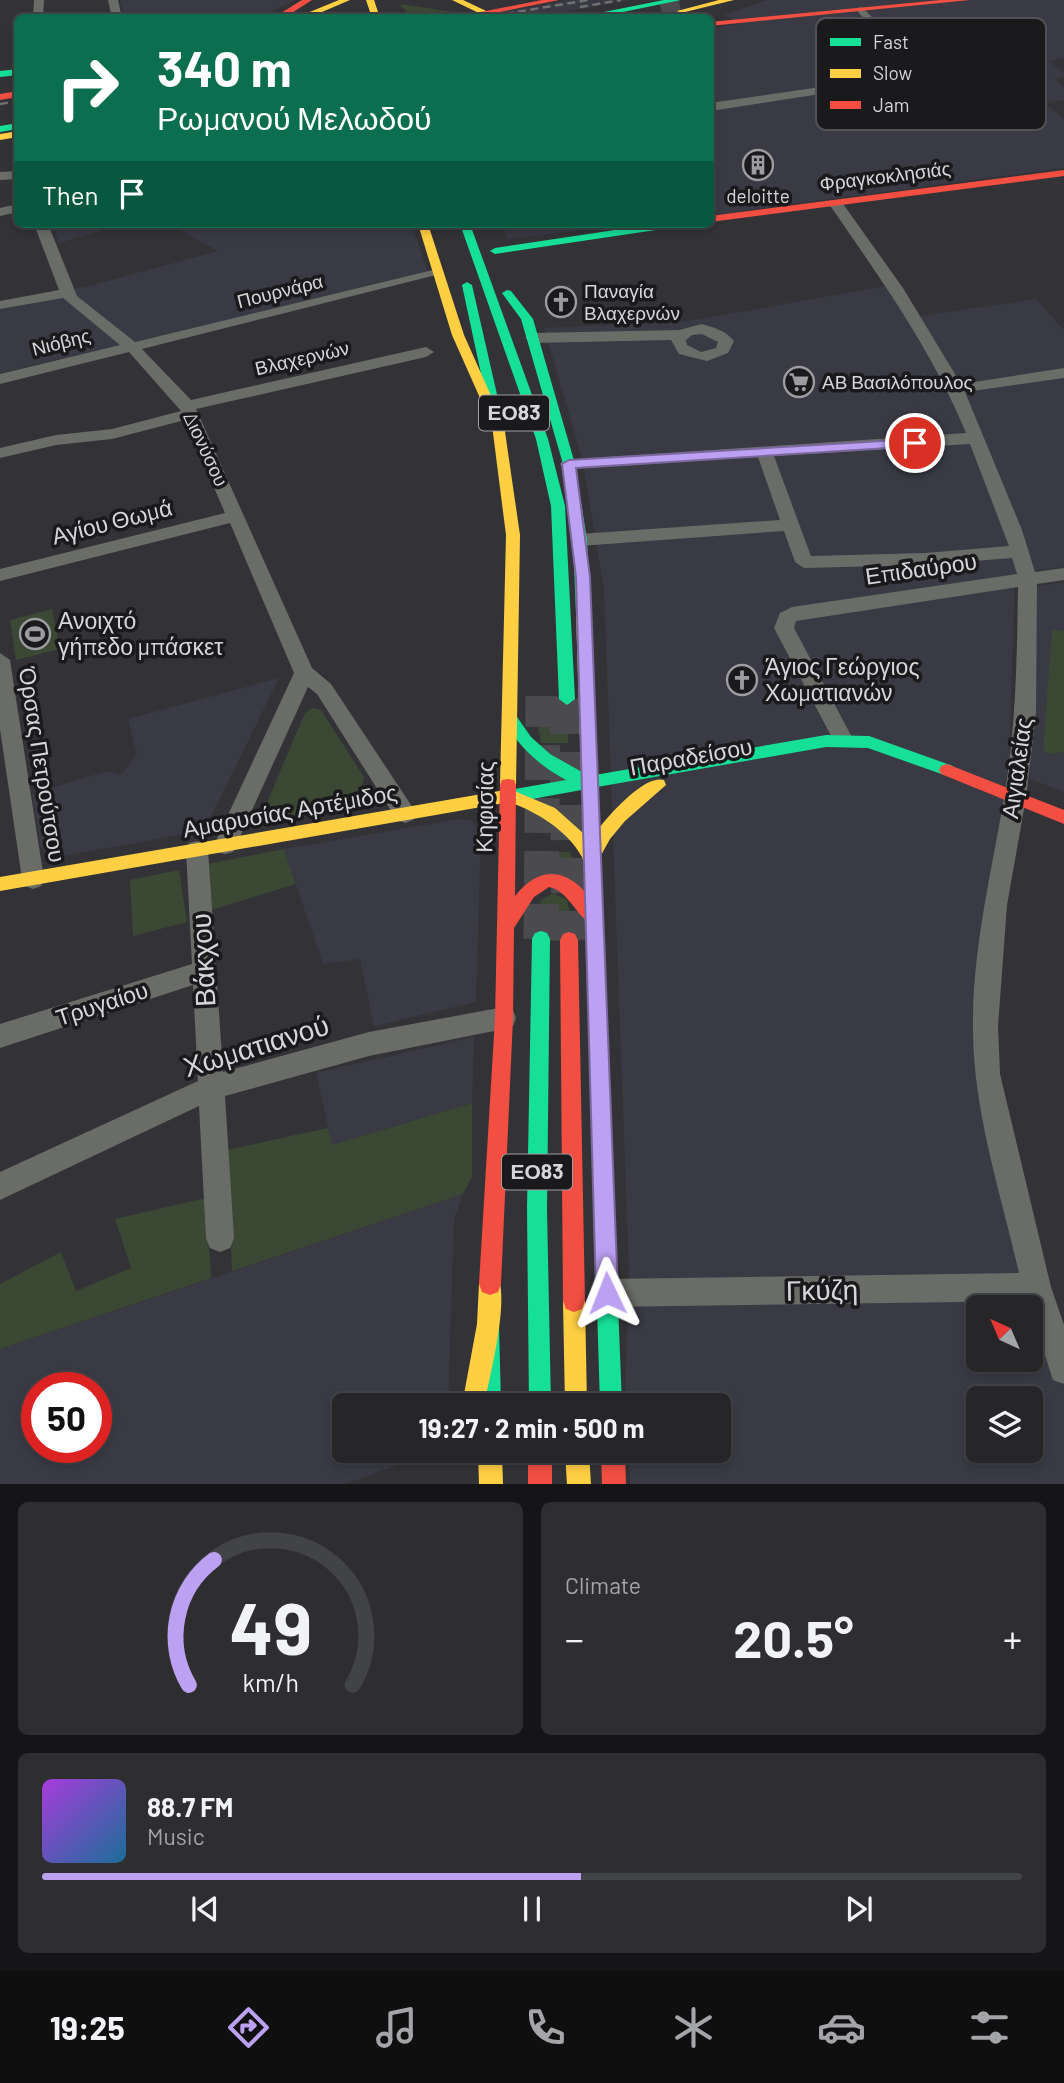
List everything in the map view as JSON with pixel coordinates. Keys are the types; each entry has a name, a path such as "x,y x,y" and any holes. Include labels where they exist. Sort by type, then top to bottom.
{"main road":[{"path":"291,14 346,0"},
{"path":"476,14 555,0"},
{"path":"612,14 730,0"},
{"path":"714,24 966,0"},
{"path":"464,1 489,14"},
{"path":"297,14 315,7"},
{"name":"Φραγκοκλησιάς","path":"714,219 1064,173"},
{"name":"Κηφισίας","path":"424,228 465,354 498,425 513,535 504,1017 488,1324 475,1393"},
{"name":"ΕΟ83","path":"450,228 511,406"},
{"name":"ΕΟ83","path":"466,228 542,439 558,506 567,699"},
{"path":"495,251 649,228"},
{"path":"489,233 533,377 542,439"},
{"path":"465,275 498,425"},
{"path":"508,293 527,319 557,415 569,464 580,540 596,923 611,1393"},
{"path":"510,718 523,741 537,757 589,784"},
{"name":"Παραδείσου","path":"589,784 613,793 658,786 818,758 833,752 844,741"},
{"name":"Παραδείσου","path":"589,784 819,742 844,741 896,750 1064,817"},
{"name":"Αμαρυσίας Αρτέμιδος","path":"0,884 589,784"},
{"path":"592,859 600,838 619,811 658,786"},
{"path":"509,796 549,810 566,821 592,859"},
{"path":"506,928 529,885 550,877 562,878 579,892 596,923"},
{"name":"ΕΟ83","path":"540,1393 537,1209 541,940"},
{"name":"ΕΟ83","path":"569,940 576,1393"},
{"path":"488,1324 490,1393"},
{"path":"490,1463 491,1484"},
{"path":"540,1463 540,1484"},
{"path":"578,1463 579,1484"},
{"path":"613,1463 614,1484"}],"street":[{"path":"862,10 869,18"},
{"path":"714,106 816,91"},
{"name":"Αιγιαλείας","path":"836,204 896,288 956,390 1021,551 1028,579 1026,712 1015,798 995,905 989,963 986,1050 988,1074 1037,1287 1064,1369"},
{"path":"0,305 65,293 42,228"},
{"name":"Πουρνάρα","path":"132,347 437,273"},
{"name":"Διονύσου","path":"65,293 132,347 189,410 304,673 324,689 405,814"},
{"path":"533,338 681,335"},
{"name":"Νιόβης","path":"0,379 132,347"},
{"name":"Βλαχερνών","path":"0,453 56,440 112,434 189,410 426,352"},
{"path":"956,390 1064,373"},
{"path":"569,464 765,454 976,438"},
{"path":"765,454 804,562 913,560 1021,551"},
{"name":"Αγίου Θωμά","path":"0,575 236,516"},
{"path":"580,540 790,525"},
{"name":"Επιδαύρου","path":"844,741 784,628 787,618 799,610 1064,574"},
{"name":"Όρσας Πετρούτσου","path":"0,660 33,878"},
{"path":"225,845 304,673"},
{"name":"Βάκχου","path":"197,850 220,1238"},
{"name":"Τρυγαίου","path":"0,1036 203,971"},
{"name":"Χωματιανού","path":"0,1186 210,1088 369,1044 504,1017"},
{"name":"Γκύζη","path":"607,1293 1037,1287"}],"shaded area":[{"path":"120,0 295,0 265,14 123,14"},
{"path":"569,0 631,0 552,14 491,14"},
{"path":"768,0 1064,0 1064,58 1048,61 1064,73 1064,77 1054,79 1064,87 1064,100 1046,103 1046,18 816,18 816,130 1046,130 1046,104 1064,119 1064,168 714,215 714,27 741,24 724,15"},
{"path":"54,228 110,228 59,243"},
{"path":"176,228 413,228 428,273 0,373 0,305 93,285 218,251"},
{"path":"504,228 602,228 508,239"},
{"path":"887,286 906,318 1036,299 1064,330 1064,567 1015,574 1008,806 983,1076 1033,1295 966,1295 966,1372 1043,1372 1043,1325 1064,1388 1064,1484 630,1484 629,1463 731,1463 731,1393 625,1393 629,1271 604,590 582,458 544,328 688,321"},
{"path":"1064,582 1064,792 1028,778 1034,587"},
{"path":"279,678 206,827 197,832 58,857 47,854 41,847 32,794 107,771 121,775 137,754 128,719"},
{"path":"460,819 472,821 481,831 476,1002 374,1026 360,959 323,964 284,849"},
{"path":"474,1037 472,1103 332,1145 316,1073"},
{"path":"463,1194 454,1220 448,1393 332,1393 332,1463 404,1463 345,1484 0,1484 0,1349"}],"green space":[{"path":"400,4 454,12 436,14 408,14"},
{"name":"Ανοιχτό γήπεδο μπάσκετ","path":"52,609 60,649 16,660 10,620"},
{"path":"1052,630 1064,631 1064,752 1048,754 1043,750"},
{"path":"312,708 321,710 364,777 362,785 358,793 342,802 272,821 265,807 305,713"},
{"path":"570,709 568,743 541,743 535,710"},
{"path":"284,849 296,884 211,910 207,864"},
{"path":"533,852 570,852 579,875 526,877"},
{"path":"179,870 187,922 133,936 130,880"},
{"path":"554,893 567,900 576,941 533,941 541,900"},
{"path":"472,1103 472,1177 463,1194 232,1271 227,1150 328,1128 332,1145"},
{"path":"206,1198 211,1278 0,1349 0,1284 61,1252 76,1291 131,1268 115,1219"}],"tunnel":[{"path":"667,14 681,11"},
{"path":"541,939 543,696"},
{"path":"567,699 569,940"}],"railway":[{"path":"505,14 588,0"},
{"path":"580,7 621,0"},
{"path":"0,104 14,102"}],"traffic: fast":[{"path":"600,14 677,0"},
{"path":"0,74 14,72"},
{"path":"0,129 14,127"},
{"path":"466,228 542,439 558,506 567,699"},
{"path":"495,251 649,228"},
{"path":"467,285 498,425"},
{"path":"507,293 527,319 569,464 580,540 583,613"},
{"path":"510,718 526,741 544,758 591,784"},
{"path":"510,796 826,741 869,742 947,770"},
{"path":"540,1393 537,1209 541,939"},
{"path":"596,975 611,1393"},
{"path":"488,1324 490,1393"}],"traffic: slow":[{"path":"309,14 346,0"},
{"path":"370,0 375,14"},
{"path":"456,0 488,14"},
{"path":"681,11 730,0"},
{"path":"0,137 14,135"},
{"path":"424,228 458,335 498,425 513,535 508,785"},
{"path":"583,613 596,975"},
{"path":"592,857 604,834 619,816 658,785"},
{"path":"0,884 510,796"},
{"path":"514,797 538,807 558,820 576,836 591,857"},
{"path":"475,1393 488,1324 490,1284"},
{"path":"574,1301 576,1393"},
{"path":"490,1463 491,1484"},
{"path":"578,1463 579,1484"}],"traffic: jam":[{"path":"284,14 308,0"},
{"path":"476,14 555,0"},
{"path":"714,24 966,0"},
{"path":"0,97 14,95"},
{"path":"714,218 1064,173"},
{"path":"947,770 1064,817"},
{"path":"490,1284 504,1018 508,785"},
{"path":"508,923 528,892 539,883 549,880 570,888 582,900 593,918"},
{"path":"569,940 574,1301"},
{"path":"540,1463 540,1484"},
{"path":"613,1463 614,1484"}],"place":[{"name":"deloitte","path":"758,165"},
{"name":"Παναγία Βλαχερνών","path":"561,302"},
{"name":"ΑΒ Βασιλόπουλος","path":"799,382"},
{"name":"Ανοιχτό γήπεδο μπάσκετ","path":"35,634"},
{"name":"Άγιος Γεώργιος Χωματιανών","path":"742,680"}],"route":[{"path":"607,1293 583,577 569,464 915,443"}]}
